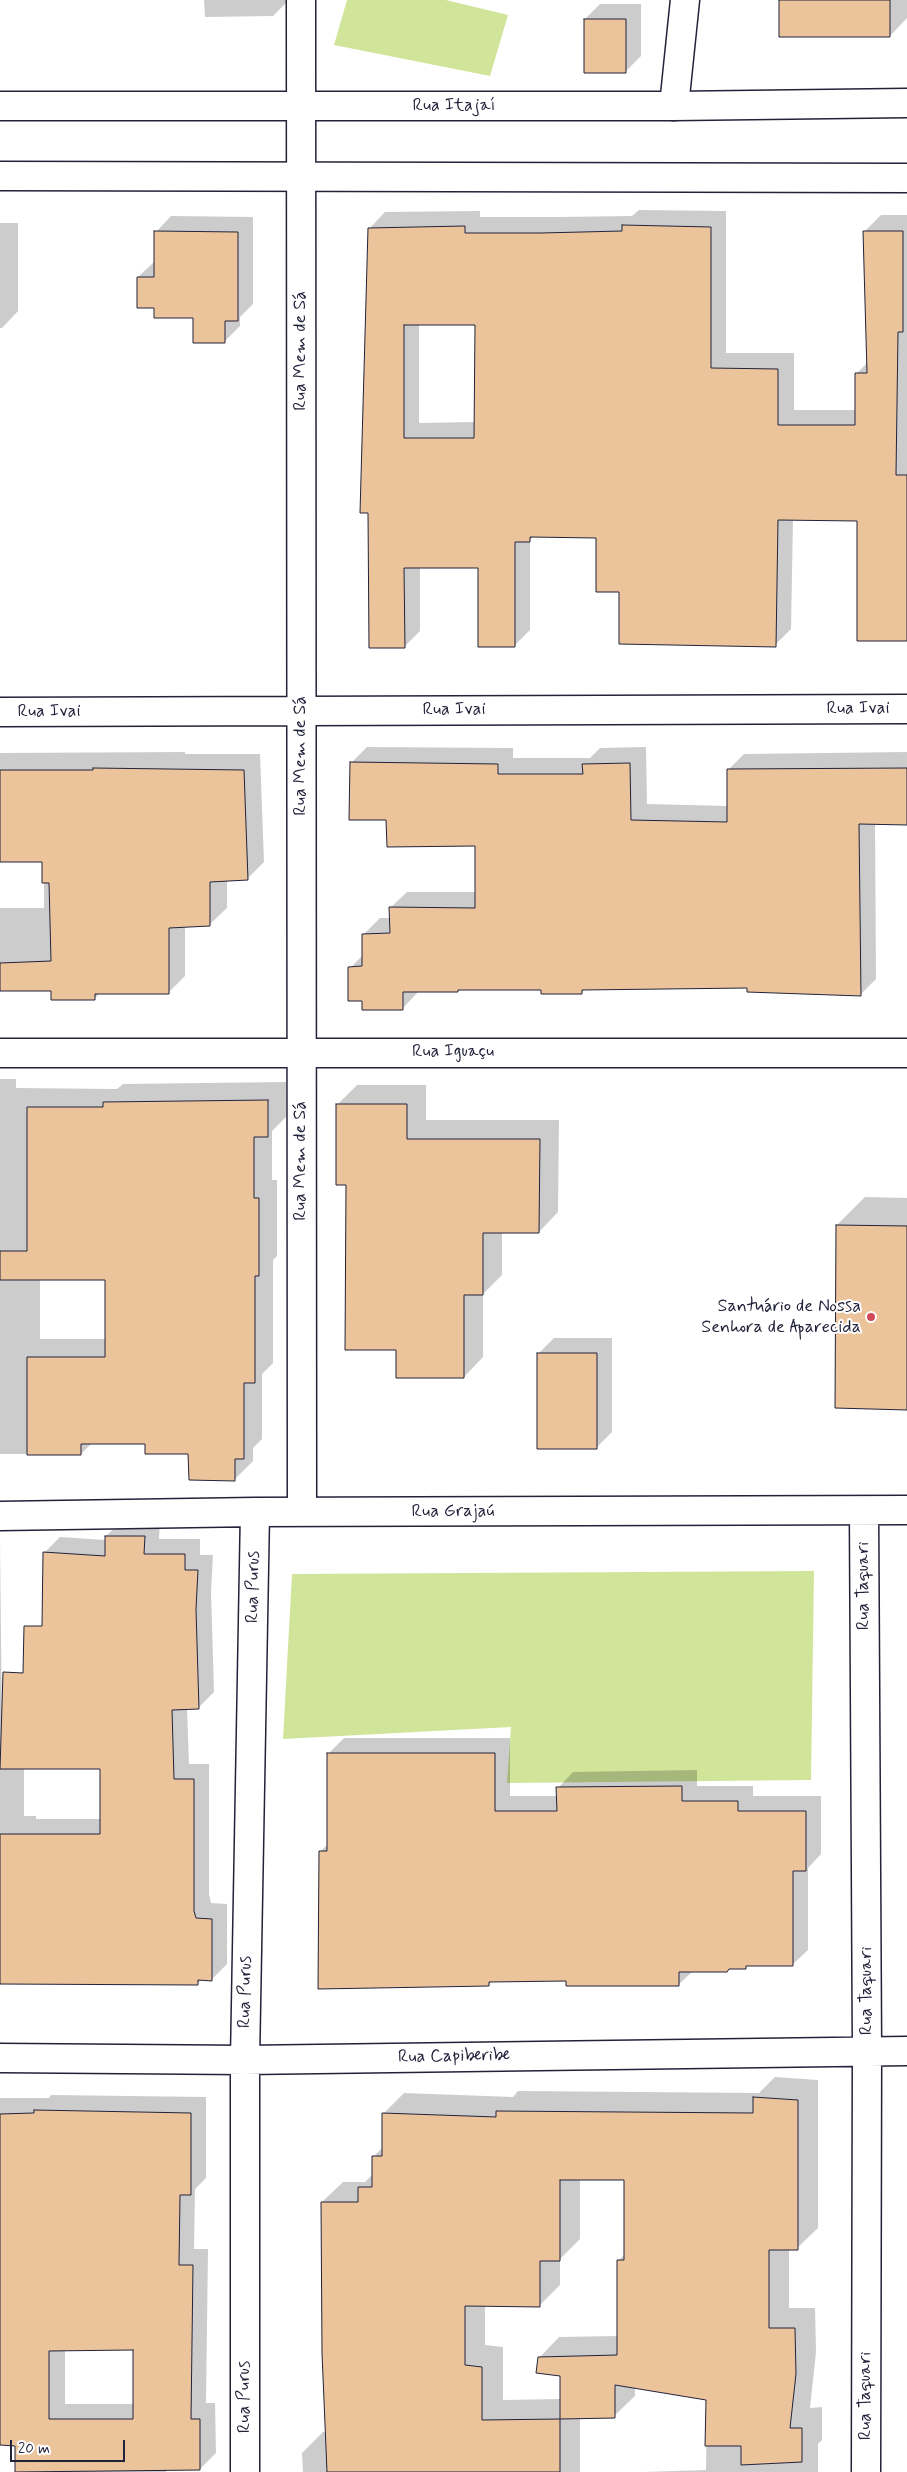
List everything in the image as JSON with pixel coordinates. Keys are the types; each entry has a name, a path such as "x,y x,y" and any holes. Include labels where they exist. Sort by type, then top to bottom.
{"street":[{"name":"Rua Mem de Sá","path":"301,0 302,1512"},
{"path":"674,106 685,0"},
{"name":"Rua Itajaí","path":"0,106 674,106 907,103"},
{"path":"0,176 907,178"},
{"name":"Rua Ivai","path":"0,712 907,709"},
{"name":"Rua Iguaçu","path":"0,1053 907,1053"},
{"name":"Rua Grajaú","path":"0,1516 255,1512 907,1510"},
{"name":"Rua Taquari","path":"864,1511 867,2051 866,2472"},
{"name":"Rua Purus","path":"245,2472 245,2060 255,1512"},
{"name":"Rua Capiberibe","path":"0,2058 245,2060 907,2051"}],"green space":[{"path":"347,0 446,0 508,15 490,76 334,45"},
{"path":"814,1571 811,1780 507,1783 511,1727 283,1739 292,1574"}],"building":[{"path":"779,0 890,0 890,37 779,37"},
{"path":"584,19 626,19 626,73 584,73"},
{"path":"622,225 711,227 711,368 778,369 778,425 855,425 855,373 867,373 863,231 903,231 903,332 898,332 896,475 907,475 907,641 857,641 857,521 778,520 776,647 619,644 619,592 596,592 596,538 530,537 530,542 515,542 515,647 478,647 478,568 404,568 405,648 369,648 368,513 360,513 368,228 465,226 465,233 622,231","holes":["404,325 475,325 474,438 404,438"]},
{"path":"154,231 238,232 238,321 225,321 225,343 193,343 193,318 154,318 154,308 137,308 137,277 154,277"},
{"path":"350,762 498,764 498,774 583,774 582,764 630,763 631,820 727,822 727,769 907,768 907,825 859,824 861,996 747,992 747,988 582,990 582,994 541,994 541,990 458,990 458,992 403,992 403,1010 362,1010 362,1001 348,1001 348,967 362,966 362,934 390,933 389,907 475,908 475,846 387,847 386,820 349,820"},
{"path":"93,768 244,770 248,880 210,882 210,926 169,928 169,994 95,994 95,1000 51,1000 51,991 0,991 0,963 51,961 49,883 42,883 42,862 0,862 0,770 93,770"},
{"path":"268,1100 268,1137 254,1137 254,1198 259,1198 259,1276 255,1276 255,1383 244,1383 244,1459 235,1459 235,1481 189,1480 188,1454 145,1454 145,1444 81,1444 81,1455 27,1455 27,1357 105,1357 105,1280 0,1280 0,1251 27,1251 27,1107 103,1107 103,1102"},
{"path":"336,1104 407,1104 407,1139 540,1139 539,1233 483,1233 483,1295 464,1295 464,1378 396,1378 396,1350 345,1350 346,1185 336,1185"},
{"name":"Santuário de Nossa Senhora de Aparecida","path":"836,1225 907,1226 907,1410 835,1408"},
{"path":"537,1353 597,1353 597,1449 537,1449"},
{"path":"105,1536 145,1536 144,1554 185,1554 185,1570 198,1570 196,1609 199,1709 172,1710 174,1779 194,1779 194,1911 196,1918 212,1919 212,1981 198,1980 198,1985 0,1984 0,1834 100,1834 100,1769 0,1769 3,1672 23,1673 24,1626 42,1626 43,1552 105,1556"},
{"path":"327,1753 495,1753 495,1811 557,1811 556,1787 682,1786 682,1801 738,1801 738,1811 806,1811 806,1871 793,1871 793,1966 746,1966 746,1969 729,1969 727,1972 679,1972 679,1986 566,1986 566,1981 489,1982 489,1986 318,1989 319,1851 327,1851"},
{"path":"753,2097 798,2100 798,2250 769,2250 769,2328 795,2328 796,2374 790,2428 802,2428 802,2462 741,2465 741,2446 705,2446 706,2400 615,2385 615,2418 560,2419 560,2472 327,2472 322,2353 321,2202 358,2202 358,2187 372,2187 372,2156 382,2156 382,2113 496,2117 496,2111 753,2113","holes":["560,2180 624,2180 624,2260 617,2260 617,2355 538,2357 536,2373 560,2376 560,2419 482,2420 482,2367 465,2365 465,2306 540,2307 540,2261 560,2261"]},
{"path":"34,2110 191,2113 191,2195 180,2195 179,2265 193,2265 191,2419 200,2419 200,2470 15,2472 15,2446 0,2445 0,2114 34,2113","holes":["133,2350 133,2419 49,2419 49,2351"]}],"place":[{"name":"Santuário de Nossa Senhora de Aparecida","path":"871,1317"}]}
